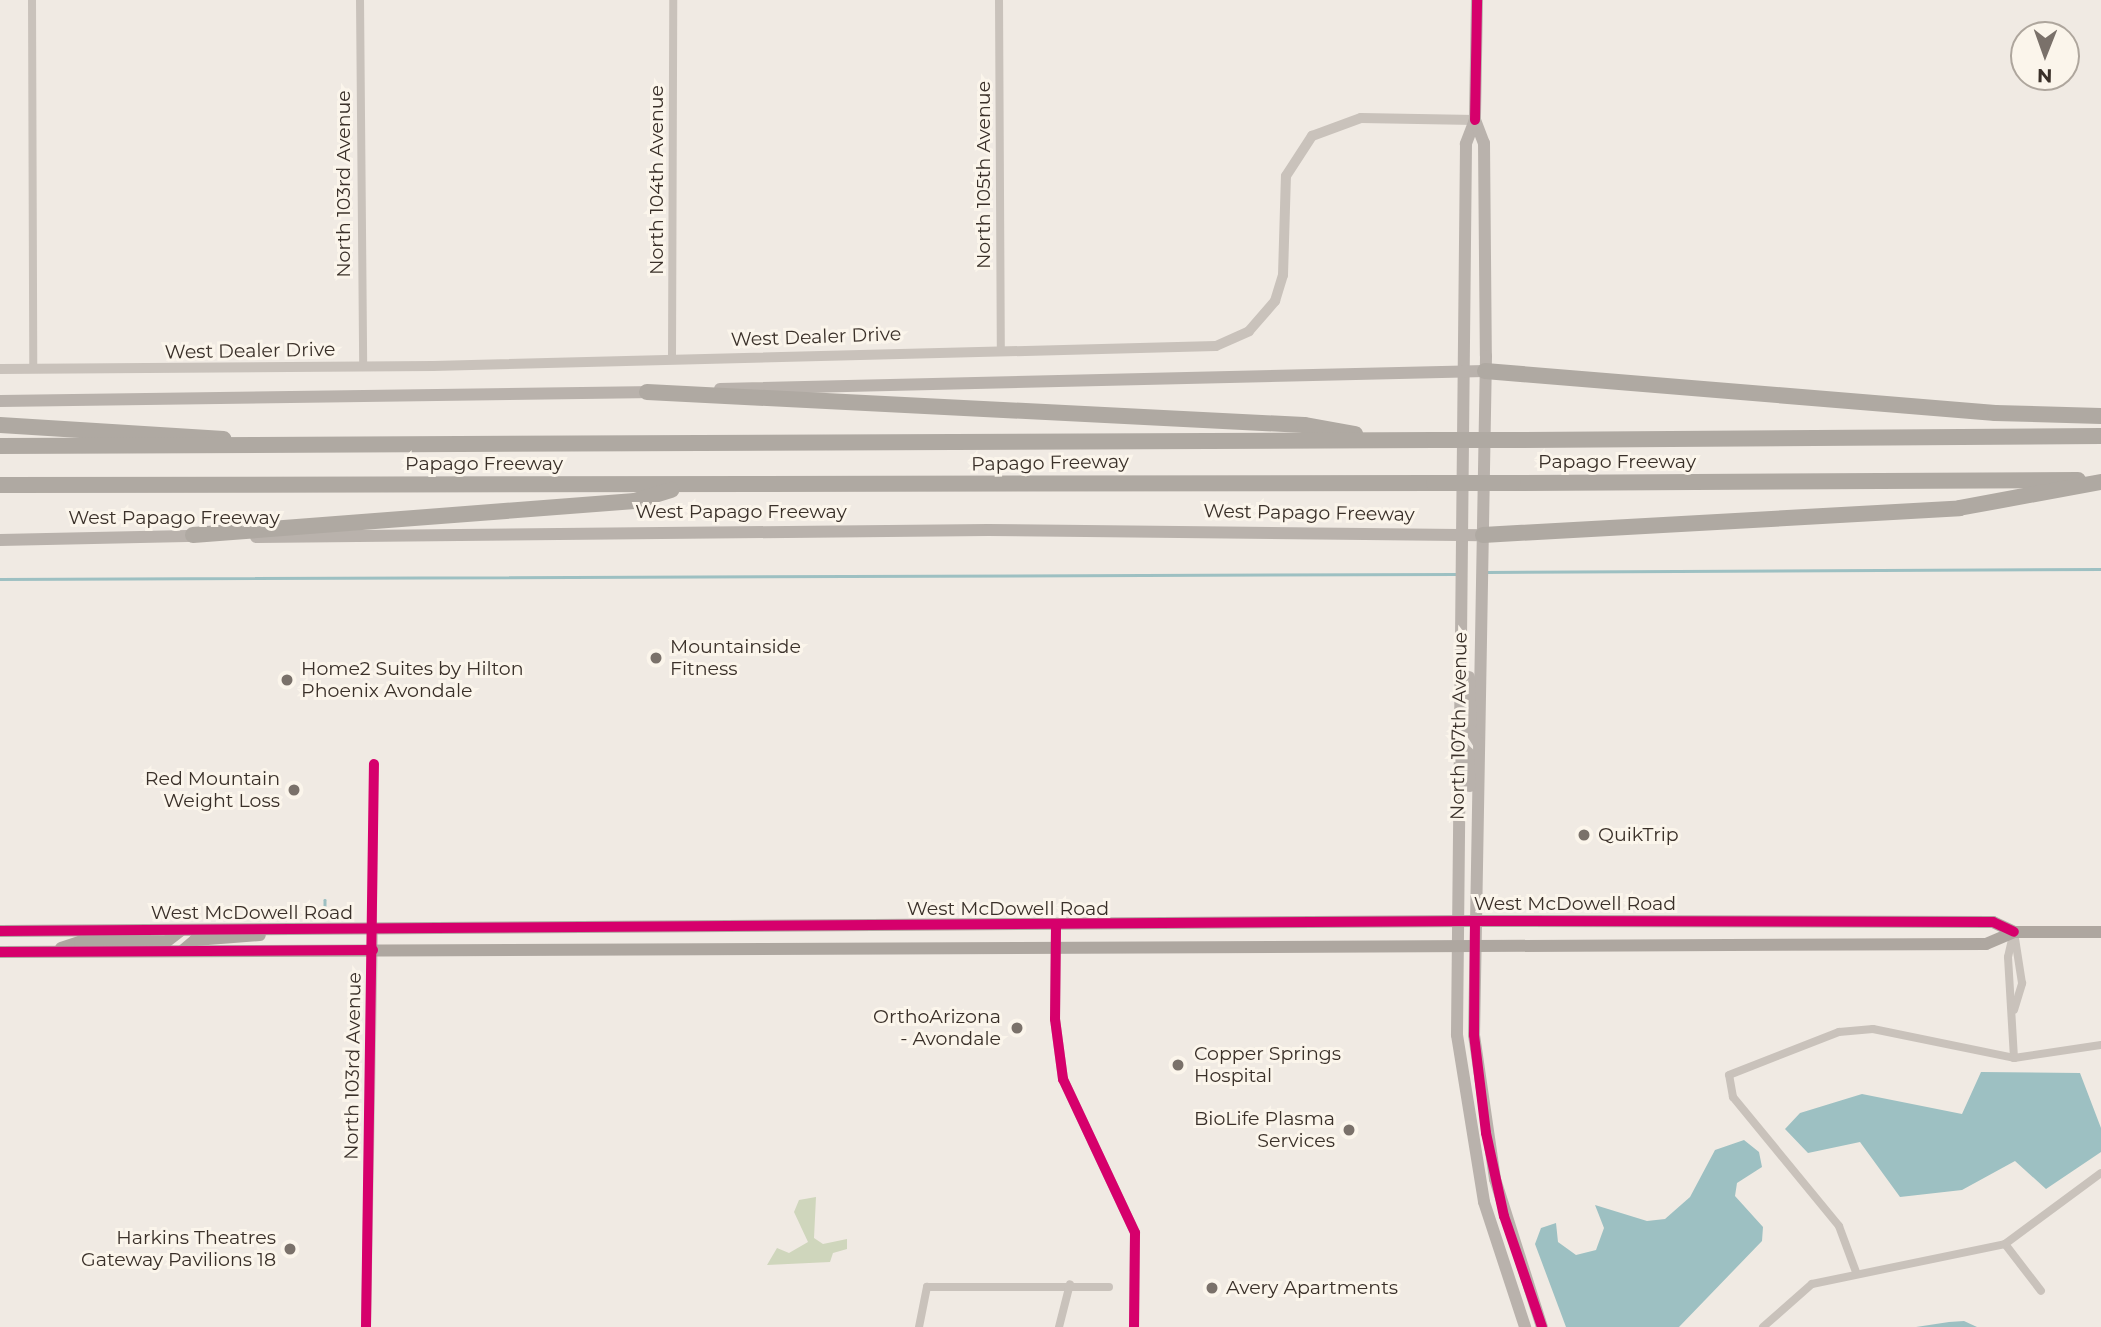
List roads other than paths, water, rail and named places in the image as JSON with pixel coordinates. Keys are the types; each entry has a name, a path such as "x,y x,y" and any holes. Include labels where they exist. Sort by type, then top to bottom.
{"highway":[{"path":"1485,371 1954,410 2101,416"},
{"path":"647,392 1304,425 1402,441"},
{"path":"0,425 194,432 257,446"},
{"name":"Papago Freeway","path":"0,446 2101,436"},
{"path":"1483,535 1959,508 2101,480"},
{"name":"Papago Freeway","path":"0,485 2101,480"},
{"path":"193,536 635,502 689,485"}],"main road":[{"name":"North 107th Avenue","path":"1478,0 1475,120 1466,144 1457,1035 1483,1202 1525,1327"},
{"name":"North 107th Avenue","path":"1475,120 1484,143 1485,371 1474,1035 1486,1133 1504,1216 1542,1327"},
{"path":"0,401 647,392 1485,371"},
{"name":"West Papago Freeway","path":"0,540 193,536 1483,535"},
{"path":"1462,643 1468,649 1471,731 1479,744"},
{"path":"1460,745 1468,753 1477,810"},
{"name":"West McDowell Road","path":"0,931 1056,926 1475,921 1993,922 2014,932"},
{"path":"183,951 195,940 240,940 278,930"},
{"path":"51,951 80,942 166,942 180,931"},
{"name":"West McDowell Road","path":"0,951 1474,948 1986,944 2014,932 2101,932"}],"street":[{"path":"32,0 33,369"},
{"name":"North 103rd Avenue","path":"360,0 363,367"},
{"name":"North 104th Avenue","path":"672,359 673,0"},
{"name":"North 105th Avenue","path":"999,0 1001,351"},
{"name":"West Dealer Drive","path":"0,369 363,367 1190,348 1237,338 1275,301 1283,275 1286,176 1312,136 1361,118 1475,120"},
{"name":"North 103rd Avenue","path":"366,1327 374,764"},
{"path":"1056,926 1056,1027 1066,1089 1122,1193 1135,1233 1134,1327"},
{"path":"2014,932 2022,983 2014,1010"},
{"path":"2014,932 2008,957 2014,1010 2014,1058"},
{"path":"1856,1272 1839,1226 1732,1097 1729,1075 1839,1032 1873,1029 2014,1058 2101,1045"},
{"path":"1763,1327 1812,1284 1856,1272 2005,1244 2101,1173"},
{"path":"2005,1244 2041,1291"},
{"path":"1059,1327 1070,1284"},
{"path":"919,1327 927,1287 1070,1284 1108,1287"}],"water":[{"path":"1981,1072 2080,1073 2101,1128 2101,1152 2046,1189 2015,1161 1962,1190 1900,1197 1860,1142 1808,1153 1785,1129 1800,1113 1862,1094 1962,1114"},
{"path":"1744,1140 1759,1152 1762,1167 1737,1183 1735,1196 1763,1227 1762,1241 1679,1327 1566,1327 1535,1244 1541,1228 1556,1223 1558,1242 1576,1255 1596,1250 1604,1228 1595,1205 1647,1221 1665,1219 1690,1197 1715,1150"},
{"path":"1964,1321 1977,1327 1916,1327 1949,1322"}],"waterway":[{"path":"1487,572 2101,569"},
{"path":"0,579 1456,574"},
{"path":"325,900 325,917"}],"place":[{"name":"Mountainside Fitness","path":"656,658"},
{"name":"Home2 Suites by Hilton Phoenix Avondale","path":"287,680"},
{"name":"Red Mountain Weight Loss","path":"294,790"},
{"name":"QuikTrip","path":"1584,835"},
{"name":"OrthoArizona - Avondale","path":"1017,1028"},
{"name":"Copper Springs Hospital","path":"1178,1065"},
{"name":"BioLife Plasma Services","path":"1349,1130"},
{"name":"Harkins Theatres Gateway Pavilions 18","path":"290,1249"},
{"name":"Avery Apartments","path":"1212,1288"}]}
